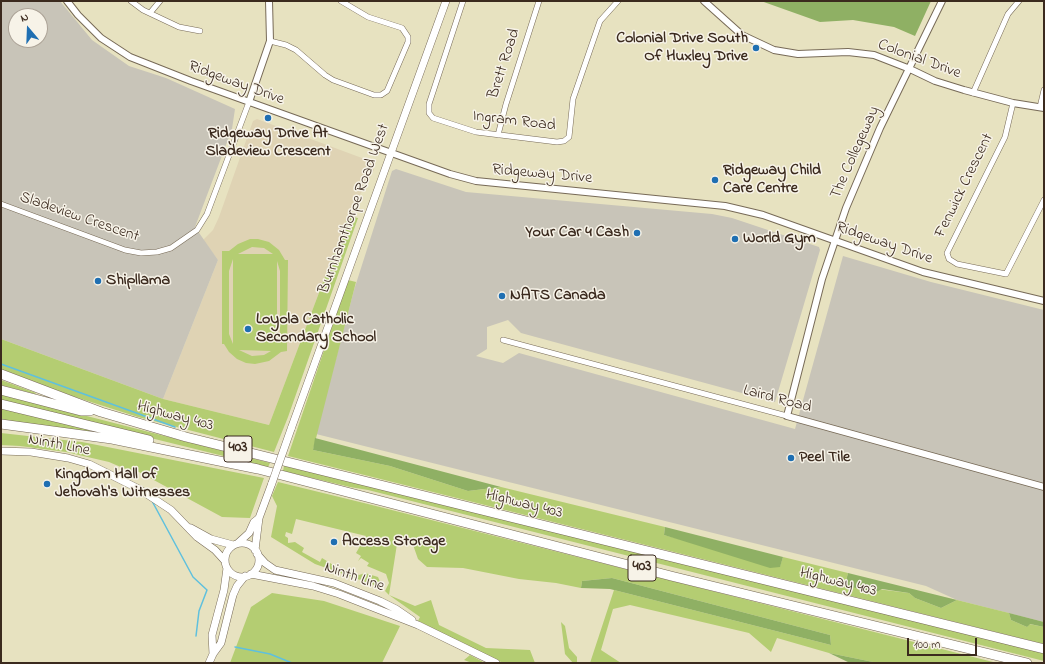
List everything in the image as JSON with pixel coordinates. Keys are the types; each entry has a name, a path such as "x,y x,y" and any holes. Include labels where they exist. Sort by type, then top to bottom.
{"highway":[{"name":"Highway 403","path":"1,374 102,412 194,438 1044,650"},
{"path":"1,390 81,411 102,412"},
{"path":"1,404 162,443 168,449"},
{"name":"Highway 403","path":"1,424 25,426 168,449 258,469 679,578 1027,663"},
{"path":"1,428 25,426"}],"main road":[{"name":"Burnhamthorpe Road West","path":"256,552 259,518 446,1"},
{"name":"Ninth Line","path":"1,450 60,457 89,464 160,502 189,527 226,564"},
{"name":"Burnhamthorpe Road West","path":"235,544 248,533 254,522 259,518"},
{"name":"Ninth Line","path":"189,527 211,539 235,544"},
{"path":"209,663 213,654 221,643 233,595 237,586 258,565 256,552 247,544 235,544 226,552 224,590 212,635 213,654"},
{"name":"Ninth Line","path":"256,552 265,563 275,570 334,583 396,609 418,625"},
{"path":"226,564 234,575 248,575"},
{"name":"Ninth Line","path":"248,575 321,588 418,625 496,663"}],"street":[{"name":"Ridgeway Drive","path":"68,1 78,16 101,38 130,57 439,171 476,181 725,206 763,215 923,272 1044,301"},
{"path":"131,1 150,13 179,27 200,31"},
{"path":"150,13 160,1"},
{"path":"249,102 270,41 270,1"},
{"path":"270,41 286,45 296,50 333,80 374,95 381,95 387,90 408,42 408,37 402,28 368,17 342,1"},
{"name":"Ingram Road","path":"463,1 429,104 429,113 433,118 468,130 557,142 564,141 569,137 573,99 600,21 618,1"},
{"name":"Brett Road","path":"498,135 506,104 539,1"},
{"name":"Colonial Drive","path":"704,1 742,35 774,50 802,54 848,52 865,54 910,69 935,81 973,93 1013,103 1042,107"},
{"name":"The Collegeway","path":"787,416 822,279 856,184 880,128 942,1"},
{"path":"973,93 1008,14 1019,1"},
{"path":"1042,107 1044,90"},
{"name":"Sladeview Crescent","path":"1,204 125,250 145,253 171,248 197,230 207,214 249,102"},
{"name":"Fenwick Crescent","path":"1013,103 1005,137 950,245 947,253 949,259 957,264 1006,274 1044,200"},
{"name":"Laird Road","path":"503,340 649,378 1044,487"}],"shaded area":[{"path":"1,1 60,1 92,40 129,66 166,78 235,109 232,129 195,227 218,260 163,399 1,339"},
{"name":"Loyola Catholic Secondary School","path":"257,119 370,161 374,170 348,216 269,425 163,399 218,260 203,240 213,230 219,217 253,121"},
{"path":"396,169 466,192 712,214 732,218 819,247 820,250 775,402 521,333 508,320 487,327 487,349 476,356 503,363 519,353 795,429 843,256 931,282 1044,310 1044,622 957,600 926,586 316,434 354,290 392,171"}],"green space":[{"path":"761,1 931,1 915,36 894,27 853,20 820,22"},
{"path":"348,216 358,218 288,417 274,452 138,417 72,396 1,369 1,339 163,399 269,425"},
{"path":"250,239 258,239 269,242 279,250 285,260 288,260 287,351 281,352 269,361 255,364 246,363 237,359 229,352 224,344 222,344 222,251 229,251 238,244","holes":["252,247 264,248 273,254 238,254","233,259 233,344 229,334 229,271","277,261 280,271 280,333 277,343","239,350 271,351 264,355 252,356"]},
{"path":"348,280 356,282 313,450 390,466 468,491 501,487 665,527 664,535 780,566 783,557 848,573 845,585 909,593 915,598 941,608 957,600 1009,613 1011,620 1027,627 1029,624 1044,627 1044,644 288,456"},
{"path":"1,380 36,393 1,385"},
{"path":"1,394 270,463 268,467 1,401"},
{"path":"1,408 90,430 89,432 1,420"},
{"path":"1,433 82,442 264,478 250,518 222,517 139,472 130,471 109,462 66,452 1,445"},
{"path":"315,438 501,487 468,491 390,466 313,450"},
{"path":"284,466 375,487 1044,653 1044,661 368,490 283,471"},
{"path":"278,482 997,663 878,663 829,653 777,638 771,652 749,633 630,605 613,609 601,650 621,663 590,663 614,590 831,645 830,635 612,578 582,581 581,588 556,583 519,579 463,568 427,567 418,559 412,542 397,544 389,595 385,591 389,583 386,574 367,566 369,563 361,558 358,561 361,556 356,553 366,536 296,519 292,534 286,532 285,536 288,538 288,543 295,542 304,548 302,552 320,562 322,558 338,568 359,575 365,573 378,577 381,584 380,587 315,564 271,537 277,506 272,496"},
{"path":"665,527 783,557 780,567 770,568 664,535"},
{"path":"848,573 957,600 941,608 915,598 909,593 882,589 874,593 845,585"},
{"path":"612,578 830,635 831,645 610,589 581,588 582,581"},
{"path":"272,593 324,601 400,626 382,663 230,663 251,607"},
{"path":"389,595 415,606 431,600 439,625 486,648 530,650 535,663 503,663 418,621 420,617"},
{"path":"1009,613 1044,622 1044,627 1030,624 1027,627 1011,620"},
{"path":"561,622 565,626 569,648 577,657 577,663 573,663 565,654"},
{"path":"829,653 878,663 850,663"},
{"path":"470,655 485,663 472,663 464,660"}],"waterway":[{"path":"1,364 175,427"},
{"path":"152,501 193,577 207,590 199,611 196,636"},
{"path":"235,647 270,654 292,663"}],"place":[{"name":"Colonial Drive South Of Huxley Drive","path":"756,48"},
{"name":"Ridgeway Drive At Sladeview Crescent","path":"268,118"},
{"name":"Ridgeway Child Care Centre","path":"715,180"},
{"name":"Your Car 4 Cash","path":"637,233"},
{"name":"World Gym","path":"735,239"},
{"name":"Shipllama","path":"98,281"},
{"name":"NATS Canada","path":"502,296"},
{"name":"Loyola Catholic Secondary School","path":"248,329"},
{"name":"Peel Tile","path":"791,458"},
{"name":"Kingdom Hall of Jehovah's Witnesses","path":"47,484"},
{"name":"Access Storage","path":"334,542"}]}
